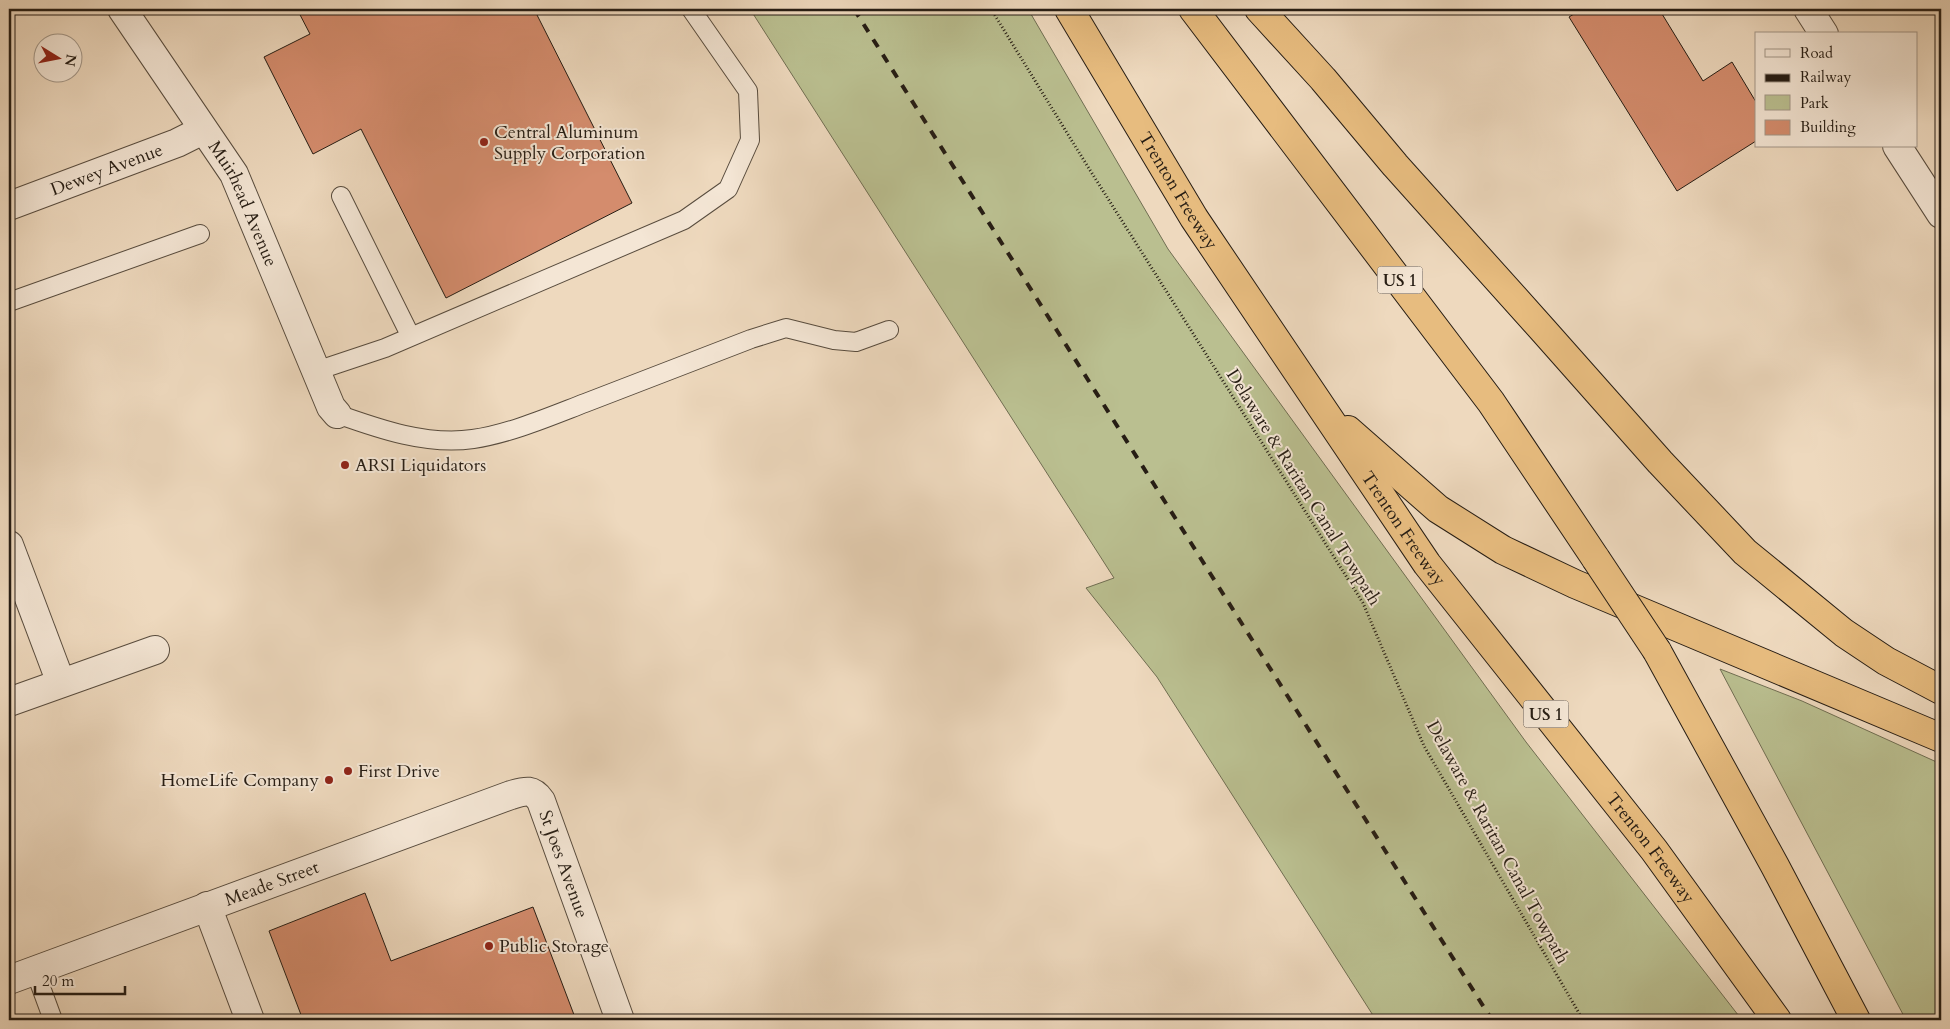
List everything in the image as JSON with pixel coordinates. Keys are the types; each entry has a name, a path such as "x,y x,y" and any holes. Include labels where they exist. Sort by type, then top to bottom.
{"highway":[{"name":"Trenton Freeway","path":"1069,9 1194,218 1318,405 1427,564 1654,850 1778,1020"},
{"name":"US 1","path":"1193,9 1491,402 1657,651 1775,866 1856,1020"},
{"path":"1258,9 1323,79 1395,166 1544,330 1660,462 1745,552 1844,633 1886,661 1941,690"},
{"path":"1318,405 1438,509 1503,550 1575,584 1941,738"}],"street":[{"name":"Muirhead Avenue","path":"122,9 234,174 331,407 337,414"},
{"path":"1808,9 1823,32"},
{"name":"Dewey Avenue","path":"9,206 177,143 203,130"},
{"path":"1898,148 1941,214"},
{"path":"9,545 61,683"},
{"path":"9,702 155,650"},
{"name":"Meade Street","path":"9,980 511,795 527,791 536,794"},
{"name":"St Joes Avenue","path":"536,794 541,801 573,887 620,1020"},
{"path":"207,906 250,1020"}],"lane":[{"path":"316,371 384,348 684,220 728,189 750,140 748,91 691,9"},
{"path":"341,196 410,336"},
{"path":"9,302 200,234"},
{"path":"337,414 383,430 411,436 435,440 473,440 529,424 751,339 786,328 834,340 856,342 889,330"},
{"path":"35,971 53,1020"}],"path":[{"name":"Delaware & Raritan Canal Towpath","path":"991,9 1088,167 1363,603 1424,746 1583,1020"}],"green space":[{"path":"750,9 1028,9 1168,249 1526,742 1742,1020 1376,1020 1157,677 1086,588 1114,578"},
{"path":"1720,669 1802,701 1941,764 1941,1020 1906,1020"}],"building":[{"name":"Central Aluminum Supply Corporation","path":"297,9 534,9 632,203 446,298 361,129 313,154 264,57 310,34"},
{"path":"1582,9 1659,9 1703,81 1732,62 1755,100 1755,142 1677,191 1569,17"},
{"name":"Public Storage","path":"365,893 391,961 533,907 576,1020 303,1020 269,931"}],"railway":[{"path":"854,9 1492,1020"}],"place":[{"name":"Central Aluminum Supply Corporation","path":"484,142"},
{"name":"ARSI Liquidators","path":"345,465"},
{"name":"First Drive","path":"348,771"},
{"name":"HomeLife Company","path":"329,780"},
{"name":"Public Storage","path":"489,946"}]}
